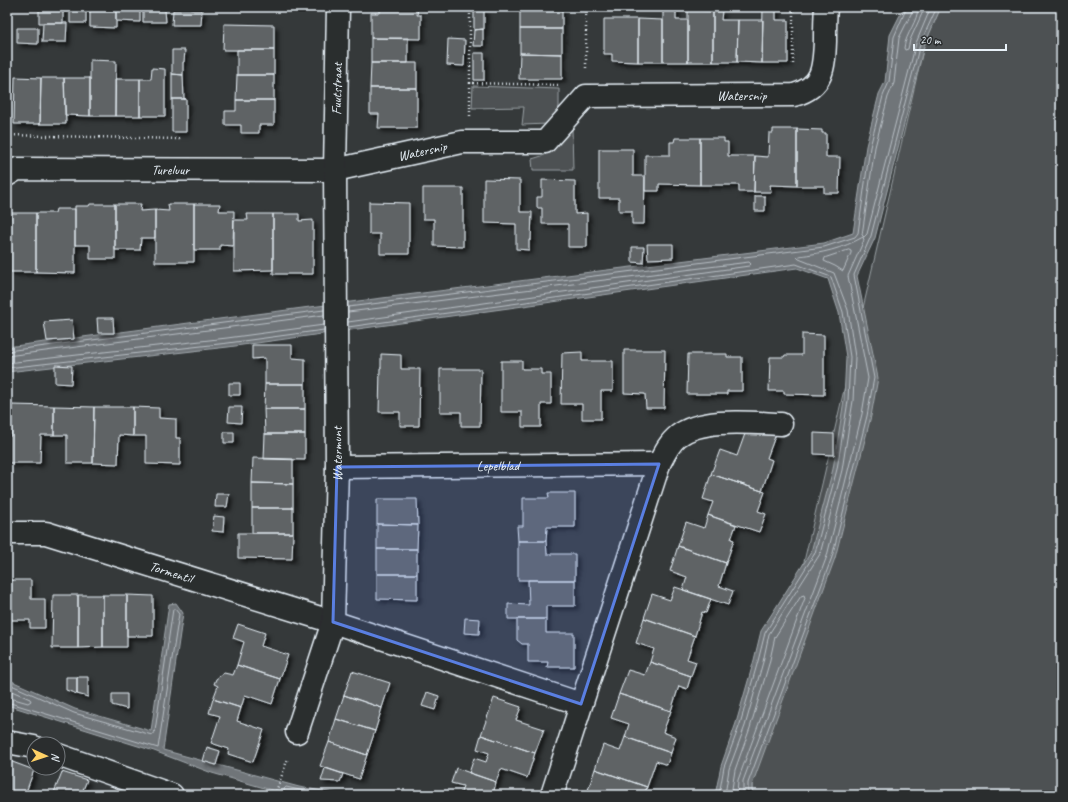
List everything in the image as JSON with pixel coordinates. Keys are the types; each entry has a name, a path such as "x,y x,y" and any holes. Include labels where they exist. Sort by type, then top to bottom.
{"street":[{"name":"Fuutstraat","path":"335,170 338,7"},
{"name":"Watersnip","path":"335,170 462,142 545,142 586,91 794,95 804,92 811,87 819,77 824,65 826,7"},
{"name":"Tureluur","path":"7,175 17,168 335,170"},
{"name":"Watermunt","path":"297,732 333,622 337,467 335,170"},
{"path":"552,795 659,464 666,448 678,436 698,426 727,423 781,424"},
{"name":"Lepelblad","path":"337,467 659,464"},
{"name":"Tormentil","path":"7,534 46,533 333,622"},
{"path":"333,622 581,704"},
{"path":"7,742 26,746"},
{"path":"66,758 172,795"}],"path":[{"path":"470,7 470,142"},
{"path":"470,83 586,91 586,7"},
{"path":"793,7 794,95"},
{"path":"275,795 280,780"}],"highlighted area":[{"path":"659,464 581,704 333,622 337,467"}],"shaded area":[{"path":"941,7 1061,7 1061,795 752,795 752,785 924,46"},
{"path":"473,86 559,89 559,107 548,124 522,125 524,107 472,108"},
{"path":"572,128 573,170 533,170 532,159 545,155"}],"water":[{"path":"904,7 941,7 924,46 875,238 857,276 878,378 871,416 835,558 752,785 752,795 715,795 721,766 736,723 761,631 811,552 833,469 844,400 846,357 839,313 828,279 797,268 228,347 7,372 7,347 310,307 824,243 853,233 866,146 879,94 885,82 890,35"},
{"path":"176,603 183,613 163,750 299,787 346,795 285,794 212,773 154,751 7,705 7,679 75,709 151,731 169,604"}],"building":[{"path":"39,7 63,7 63,23 39,23"},
{"path":"70,7 86,7 86,23 70,23"},
{"path":"380,7 418,7 417,15 421,15 421,39 371,38 371,13 380,13"},
{"path":"474,7 484,7 484,29 474,30"},
{"path":"520,7 562,7 562,29 520,29"},
{"path":"663,7 676,7 676,20 688,20 688,62 663,62"},
{"path":"763,7 776,7 776,20 788,20 788,63 762,63"},
{"path":"90,9 116,10 116,28 90,27"},
{"path":"116,9 140,11 140,22 116,21"},
{"path":"143,10 165,10 166,22 143,22"},
{"path":"173,10 202,10 201,25 172,25"},
{"path":"688,10 713,11 713,62 688,62"},
{"path":"713,11 722,11 721,20 738,20 737,62 713,62"},
{"path":"604,19 638,19 638,62 612,61 612,54 604,54"},
{"path":"638,19 663,20 663,62 638,62"},
{"path":"738,20 763,20 762,63 737,62"},
{"path":"43,23 67,23 66,42 42,42"},
{"path":"224,24 274,25 274,50 223,50"},
{"path":"17,28 38,28 38,44 17,43"},
{"path":"483,29 483,46 473,46 474,30"},
{"path":"520,29 562,29 562,54 520,53"},
{"path":"371,38 408,38 408,63 371,63"},
{"path":"448,39 465,40 464,66 447,65"},
{"path":"172,50 185,50 183,75 172,74"},
{"path":"237,50 274,50 274,75 237,75"},
{"path":"474,53 484,53 484,80 474,80"},
{"path":"520,53 562,54 562,79 519,79"},
{"path":"90,60 116,61 115,116 90,116"},
{"path":"371,63 417,63 417,88 370,88"},
{"path":"152,68 165,69 165,116 140,116 140,79 151,79"},
{"path":"172,74 183,75 184,99 172,99"},
{"path":"237,75 274,75 274,100 236,100"},
{"path":"15,77 41,78 40,124 14,124"},
{"path":"41,78 64,78 66,124 40,124"},
{"path":"64,78 90,78 90,116 65,115"},
{"path":"115,79 140,79 140,116 115,116"},
{"path":"370,88 417,88 417,128 378,128 379,114 370,114"},
{"path":"172,99 186,99 186,132 172,132"},
{"path":"236,100 274,100 274,125 259,125 259,133 241,133 241,125 225,125 225,111 236,111"},
{"path":"773,129 797,129 797,186 770,185 771,192 754,192 755,156 768,157 769,133 773,133"},
{"path":"797,129 822,130 822,133 826,133 826,157 840,157 839,193 824,193 824,186 797,186"},
{"path":"675,138 700,138 700,185 659,184 659,191 645,191 645,155 670,155 670,142 674,142"},
{"path":"700,138 724,138 724,142 728,142 728,156 755,156 754,192 739,192 739,185 700,185"},
{"path":"599,149 633,149 633,176 645,176 644,224 632,224 632,211 619,211 619,198 599,198"},
{"path":"484,179 520,180 520,212 532,212 531,240 529,240 529,250 516,249 516,224 484,223"},
{"path":"542,180 575,181 575,214 587,213 587,247 568,247 568,224 542,224 542,208 537,208 537,197 542,197"},
{"path":"423,188 463,188 463,247 434,246 434,219 423,219"},
{"path":"755,196 765,196 765,211 755,211"},
{"path":"369,202 409,203 409,254 380,254 380,234 369,234"},
{"path":"90,204 115,204 115,259 90,259 90,245 75,245 75,206 89,206"},
{"path":"115,204 141,204 140,211 155,210 155,238 141,238 140,250 115,250"},
{"path":"168,204 194,204 194,262 155,262 155,210 169,211"},
{"path":"194,204 220,204 219,211 234,211 233,246 220,245 220,250 194,250"},
{"path":"56,209 75,209 75,273 36,272 36,213 55,213"},
{"path":"10,213 36,213 36,272 7,272 7,219 10,219"},
{"path":"247,214 273,214 273,270 234,271 234,220 248,220"},
{"path":"273,214 299,214 299,221 313,220 313,274 273,274"},
{"path":"647,244 673,244 673,258 648,259"},
{"path":"632,247 644,247 643,263 632,262"},
{"path":"97,318 113,318 114,333 98,333"},
{"path":"72,320 74,339 47,341 44,322"},
{"path":"802,334 824,335 824,395 784,394 784,391 769,391 770,357 802,355"},
{"path":"252,345 292,345 292,358 305,359 305,384 265,384 265,358 252,359"},
{"path":"624,350 665,350 664,408 646,408 645,394 624,393"},
{"path":"582,352 582,361 613,361 613,391 601,391 601,419 582,419 582,404 561,404 562,353"},
{"path":"381,354 401,355 401,369 420,369 419,426 400,426 400,412 379,412"},
{"path":"688,354 727,354 727,357 742,357 742,391 727,391 727,394 687,394"},
{"path":"501,361 522,361 522,369 541,369 541,374 551,374 551,404 541,404 541,427 522,427 522,412 501,412"},
{"path":"55,365 72,366 71,384 55,383"},
{"path":"440,369 481,369 480,426 461,426 461,412 440,412"},
{"path":"229,383 240,383 240,395 229,395"},
{"path":"265,384 305,384 305,409 264,409"},
{"path":"11,405 54,406 54,435 41,435 40,463 7,463 7,436 11,436"},
{"path":"54,406 94,407 93,463 67,463 67,435 54,435"},
{"path":"94,407 133,407 133,436 119,435 118,464 93,463"},
{"path":"133,407 159,408 159,418 176,419 176,438 180,438 180,465 146,464 146,436 133,436"},
{"path":"229,407 242,407 241,423 228,422"},
{"path":"264,409 305,409 305,434 265,434"},
{"path":"746,431 777,431 767,458 772,460 762,491 711,474 720,450 737,456"},
{"path":"224,432 234,432 234,443 224,443"},
{"path":"814,433 834,434 834,455 814,454"},
{"path":"265,434 305,434 305,460 264,459"},
{"path":"253,458 293,459 293,484 252,483"},
{"path":"711,474 765,492 758,511 766,514 759,532 708,515 713,502 703,499"},
{"path":"252,483 293,484 293,508 252,508"},
{"path":"548,493 575,493 575,527 547,527 546,541 518,541 517,526 523,526 523,498 549,498"},
{"path":"216,494 229,494 227,507 215,507"},
{"path":"377,499 417,499 418,525 377,524"},
{"path":"252,508 293,508 293,533 252,533"},
{"path":"708,515 736,525 731,539 734,540 726,563 678,546 686,522 704,528"},
{"path":"214,516 224,517 223,532 212,531"},
{"path":"377,524 418,525 417,549 377,549"},
{"path":"238,533 293,533 292,559 238,558"},
{"path":"518,541 546,541 547,554 575,554 575,580 518,580"},
{"path":"678,546 726,563 719,586 733,591 728,605 683,590 687,577 670,571"},
{"path":"377,549 417,549 417,574 377,574"},
{"path":"377,574 417,574 417,600 377,599"},
{"path":"7,580 31,580 31,599 45,599 45,628 30,628 30,620 7,620"},
{"path":"528,580 575,580 575,606 546,606 546,619 508,619 508,604 529,605"},
{"path":"675,587 711,599 706,613 702,612 695,636 644,618 652,594 670,600"},
{"path":"53,595 78,595 78,648 52,648"},
{"path":"78,595 103,595 103,647 78,648"},
{"path":"103,595 127,595 127,647 103,647"},
{"path":"127,595 153,596 153,636 127,636"},
{"path":"465,618 480,619 479,634 464,633"},
{"path":"644,618 695,636 687,659 696,662 691,676 650,662 654,649 636,643"},
{"path":"517,619 546,619 546,633 574,633 574,667 547,667 548,662 528,662 528,644 522,644 517,640"},
{"path":"238,624 265,633 261,646 288,655 280,679 237,665 244,642 233,638"},
{"path":"650,662 691,676 687,689 679,686 671,711 619,694 628,670 645,675"},
{"path":"237,665 280,679 272,704 245,695 241,708 213,699 218,686 214,684 216,679 224,673 233,675"},
{"path":"352,671 390,683 382,708 344,695"},
{"path":"66,677 77,677 77,694 66,690"},
{"path":"77,677 88,677 88,697 77,694"},
{"path":"427,692 439,696 435,710 422,706"},
{"path":"112,694 127,694 127,709 112,705"},
{"path":"619,694 671,711 663,732 676,737 671,753 625,737 629,724 611,718"},
{"path":"344,695 382,708 375,731 336,719"},
{"path":"494,698 521,707 516,720 544,729 535,753 481,735"},
{"path":"213,699 241,708 237,721 264,730 253,762 228,754 229,749 211,743 220,716 209,713"},
{"path":"336,719 375,731 367,755 329,742"},
{"path":"481,735 535,753 527,778 501,769 496,782 469,773 474,758 486,762 489,753 477,749"},
{"path":"625,737 671,753 667,765 656,761 647,787 595,769 603,745 620,751"},
{"path":"329,742 367,755 359,779 320,766"},
{"path":"207,747 220,751 216,765 203,761"},
{"path":"7,760 26,767 26,776 32,776 25,795 7,795"},
{"path":"325,768 343,774 340,782 321,781"},
{"path":"456,768 496,782 493,795 460,795 463,786 451,783"},
{"path":"595,769 647,787 644,795 593,795 587,793"},
{"path":"66,773 87,780 81,795 53,795 60,776 66,776"}]}
